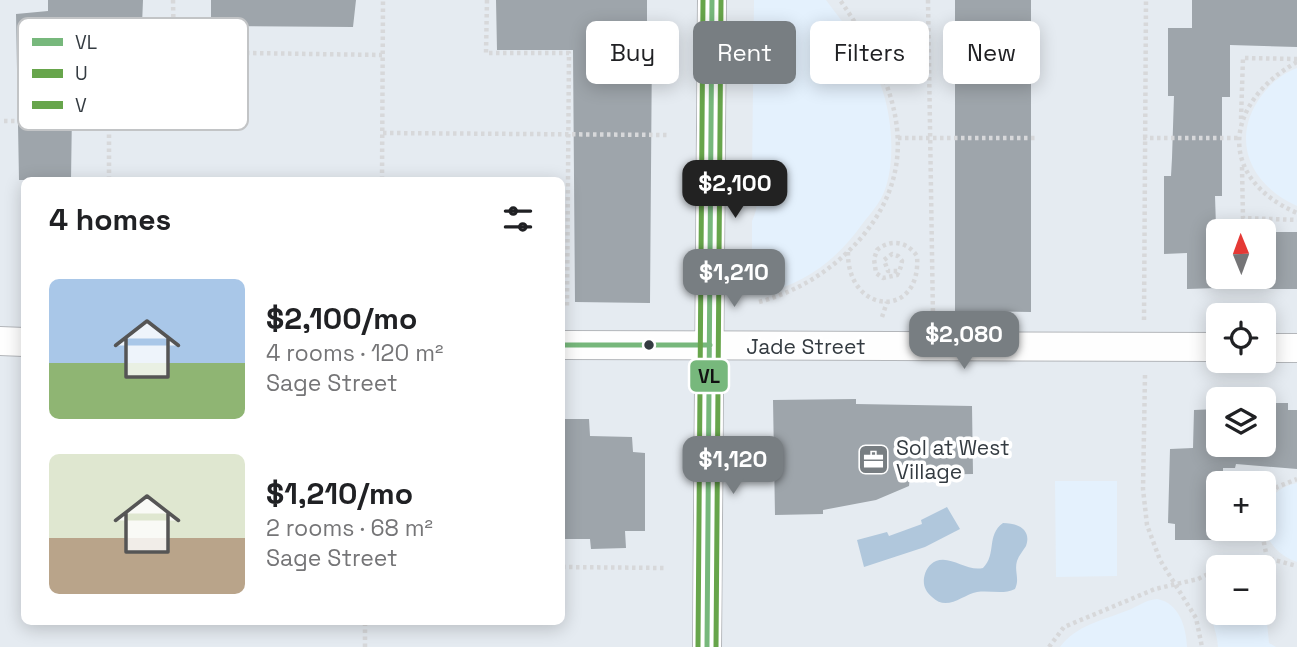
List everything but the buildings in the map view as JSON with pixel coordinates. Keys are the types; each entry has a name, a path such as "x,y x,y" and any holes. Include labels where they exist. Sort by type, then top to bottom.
{"street":[{"path":"707,647 712,0"},
{"path":"0,341 21,342"},
{"name":"Jade Street","path":"565,345 1206,347"},
{"path":"1276,348 1297,348"}],"path":[{"path":"173,0 173,18"},
{"path":"382,177 383,0"},
{"path":"486,0 486,53 569,53 567,306"},
{"path":"759,302 784,295 831,267 879,217 890,196 896,173 898,138 885,76 861,30 840,0"},
{"path":"928,0 933,318"},
{"path":"248,52 382,55"},
{"path":"1297,60 1243,58 1240,138 1242,218 1297,220"},
{"path":"1241,122 1262,85 1297,60"},
{"path":"4,121 18,121"},
{"path":"108,130 109,177"},
{"path":"383,133 669,135"},
{"path":"898,138 1036,138"},
{"path":"1143,138 1240,138"},
{"path":"1242,163 1259,189 1275,202 1297,213"},
{"path":"848,251 848,270 854,285 868,298 887,302 902,298 912,288 918,267 916,256 908,246 899,243 877,250 874,259 876,272 889,279 899,271 902,261 898,256 887,256 884,260 888,271 899,271"},
{"path":"881,318 887,302"},
{"path":"1276,488 1297,480"},
{"path":"1276,560 1297,566"},
{"path":"565,567 664,568"},
{"path":"1049,647 1064,627 1155,589 1206,575"},
{"path":"365,625 365,647"}],"shaded area":[{"path":"0,0 1297,0 1297,647 0,647"},
{"path":"754,0 826,0 841,21 810,21 810,84 880,84 891,139 890,167 884,192 853,236 818,269 791,284 759,294 752,288 752,221 757,198 752,175 753,84 796,84 796,21 754,21"},
{"path":"1297,68 1297,206 1267,186 1250,159 1246,144 1252,112 1262,95 1278,79"},
{"path":"1055,481 1117,481 1117,576 1056,577"},
{"path":"1297,483 1297,562 1283,555 1271,541 1276,541 1276,494"},
{"path":"1157,599 1165,601 1176,610 1185,631 1187,647 1060,647 1090,624"},
{"path":"1213,625 1267,625 1269,643 1276,647 1218,647"}],"water":[{"path":"947,507 960,529 925,547 864,567 857,540 887,532 889,536 922,524 921,520"},
{"path":"1003,523 1022,528 1027,535 1026,546 1017,561 1015,589 1006,592 977,592 949,603 938,601 930,595 925,589 924,581 926,570 931,564 947,560 971,568 983,568 990,557 995,533"}],"transit line":[{"name":"V","path":"698,647 703,0"},
{"name":"VL","path":"707,647 712,0"},
{"name":"U","path":"716,647 721,0"},
{"name":"VL","path":"565,345 710,345"}],"place":[{"name":"Sol at West Village","path":"873,459"}]}
